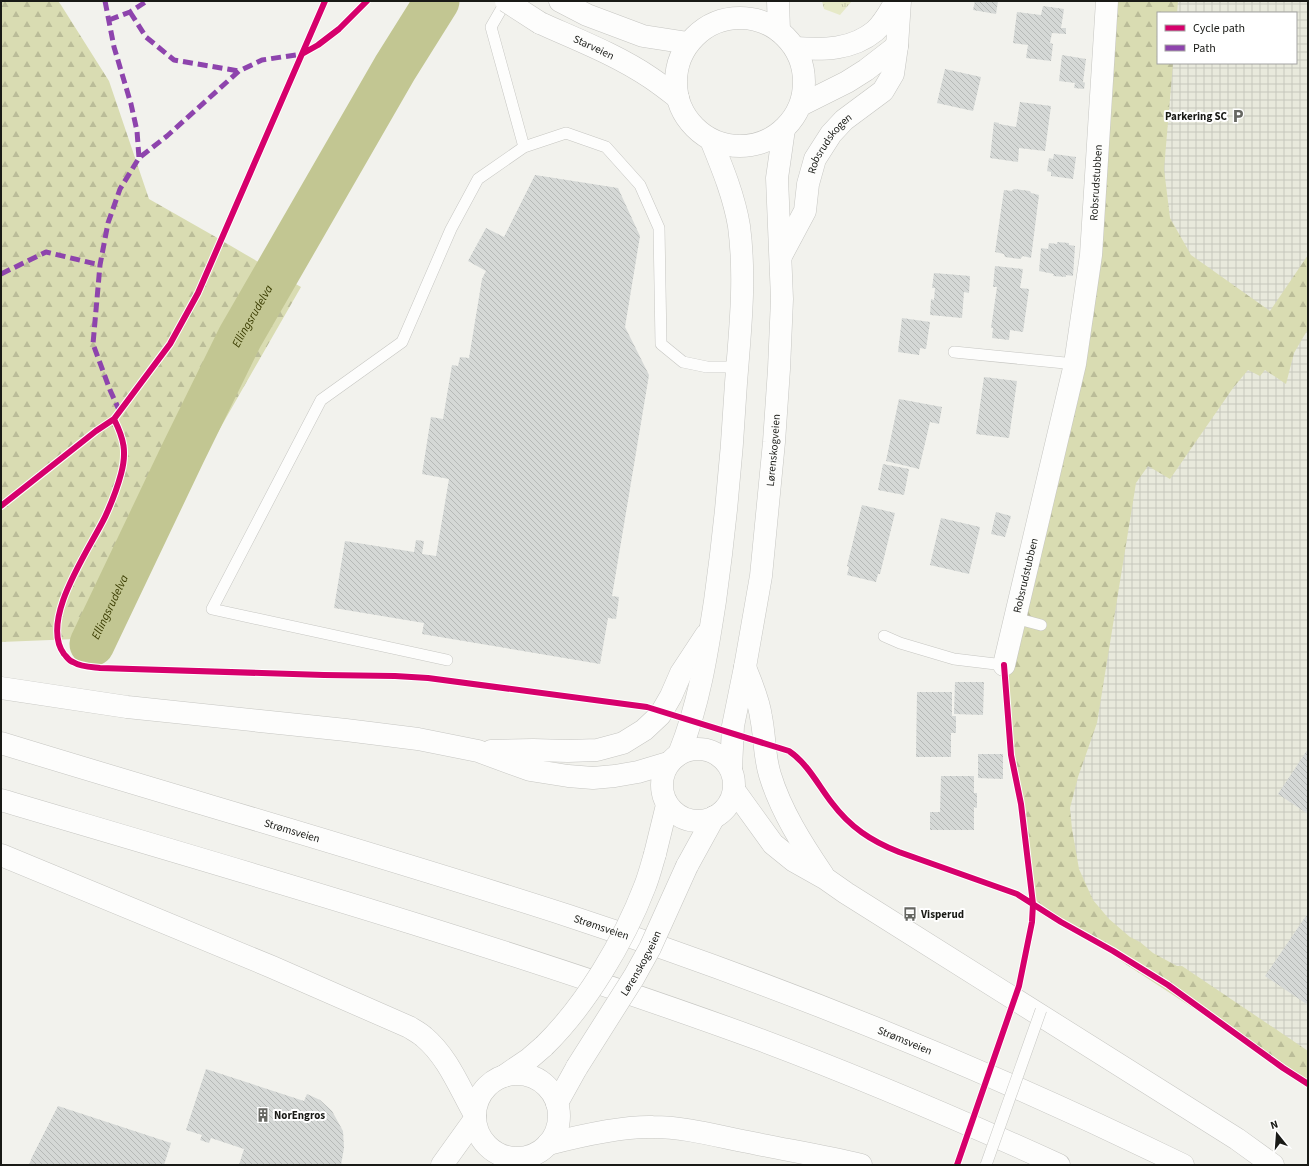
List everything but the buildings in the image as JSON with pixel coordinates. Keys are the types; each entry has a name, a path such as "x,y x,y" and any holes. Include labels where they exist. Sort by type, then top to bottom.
{"main road":[{"name":"Starveien","path":"506,1 540,23 604,51 651,78 678,98"},
{"path":"560,1 587,15 643,36 688,44"},
{"path":"709,25 727,19 745,18 763,22 788,38 802,61 805,76 801,105 791,122 784,130 768,141 749,146 729,146 711,140 699,132 690,123 682,111 678,98 676,84 677,70 681,56 688,44 709,25 725,1"},
{"path":"778,1 779,31"},
{"path":"795,48 819,49 841,47 857,43 875,30 886,18 896,1"},
{"name":"Robsrudskogen","path":"781,256 805,211 808,184 815,159 831,134 844,120 883,92 893,74 898,46 900,1"},
{"name":"Robsrudstubben","path":"1004,665 1075,364 1091,255 1107,1"},
{"path":"801,105 847,82 898,46"},
{"name":"Lørenskogveien","path":"732,780 733,726 761,576 774,442 782,299 777,178 784,130"},
{"path":"711,140 723,170 738,225 741,253 743,300 728,501 710,629 698,695 687,735 674,759 663,773 661,784 662,795 667,805 676,814 688,820 701,821 714,818 727,806 732,798 732,780"},
{"path":"478,751 597,750 623,743 644,730 660,715 671,696 681,673 710,629"},
{"path":"745,667 761,716 765,754 775,791 805,850 826,879"},
{"path":"1,688 127,706 418,739 478,751 530,770 568,776 593,778 638,772 674,759 688,750 698,748 708,750 718,754 725,761 732,780 774,844 794,861 826,879 1237,1139 1273,1165"},
{"name":"Strømsveien","path":"1,743 450,879 686,956 877,1029 962,1064 1099,1124 1183,1165"},
{"path":"1,800 421,925 555,968 760,1040 864,1080 948,1115 1059,1165"},
{"path":"504,1076 517,1074 530,1076 542,1082 551,1091 557,1103 559,1114 555,1135 548,1144 542,1150 519,1161 501,1155 491,1149 483,1141 477,1130 475,1117 476,1105 483,1091 494,1080 504,1076 529,1059 555,1036 587,995 622,936 642,893 655,854 667,805"},
{"name":"Lørenskogveien","path":"557,1103 577,1067 634,977 653,941 687,866 714,818"},
{"path":"1,856 272,967 409,1027 424,1037 438,1051 475,1117"},
{"path":"442,1165 475,1117"},
{"path":"548,1144 572,1138 626,1129 653,1127 682,1129 861,1165"}],"lane":[{"path":"506,1 491,27 524,147"},
{"path":"448,660 212,609 321,400 402,342 451,229 478,179 524,147 566,133 606,147 640,185 660,228 661,344 683,362 707,367 737,366"},
{"path":"954,352 1075,364"},
{"path":"1015,618 1041,625"},
{"name":"Robsrudstubben","path":"884,636 900,643 954,659 1004,665"},
{"path":"986,1165 1041,1010"}],"shaded area":[{"path":"1106,1 1308,1 1308,1075 1039,897 1083,256"}],"green space":[{"path":"1,1 58,1 61,5 109,81 149,199 301,287 100,638 1,642"},
{"path":"822,1 852,1 840,15 824,9"},
{"path":"1107,1 1178,1 1177,12 1157,12 1157,64 1173,64 1164,169 1170,218 1191,255 1270,311 1308,255 1308,329 1294,353 1286,384 1265,370 1260,376 1248,370 1233,388 1170,479 1148,466 1136,483 1097,723 1078,777 1070,808 1072,829 1079,869 1093,900 1109,919 1130,937 1140,942 1153,953 1177,966 1182,966 1308,1051 1308,1083 1124,963 1035,900 1011,760 1004,665 1087,252"}],"waterway":[{"name":"Ellingsrudelva","path":"92,644 240,337 395,68 437,1"}],"marked path":[{"path":"105,1 114,47 131,104 137,131 139,158"},
{"path":"109,20 130,12 147,1"},
{"path":"130,12 146,37 174,60 239,71"},
{"path":"120,412 93,344 100,265 108,223 120,189 139,158 167,136 239,71 262,60 302,54"},
{"path":"1,274 46,252 100,265"}],"cycle path":[{"path":"1,506 96,431 114,419 170,344 198,293 325,1"},
{"path":"302,54 318,45 339,29 367,1"},
{"path":"114,419 124,446 124,459 121,474 105,517 69,585 62,604 58,623 58,640 64,654 69,660 76,664 100,668 428,678 647,707 789,751 807,768 839,812 870,838 899,852 1017,894 1061,922 1113,951 1168,985 1283,1068 1308,1084"},
{"path":"957,1165 1019,986 1032,922 1033,904 1021,804 1011,755 1004,665"}],"place":[{"name":"Parkering SC","path":"1238,116"},
{"name":"Visperud","path":"910,914"},
{"name":"NorEngros","path":"263,1115"}]}
